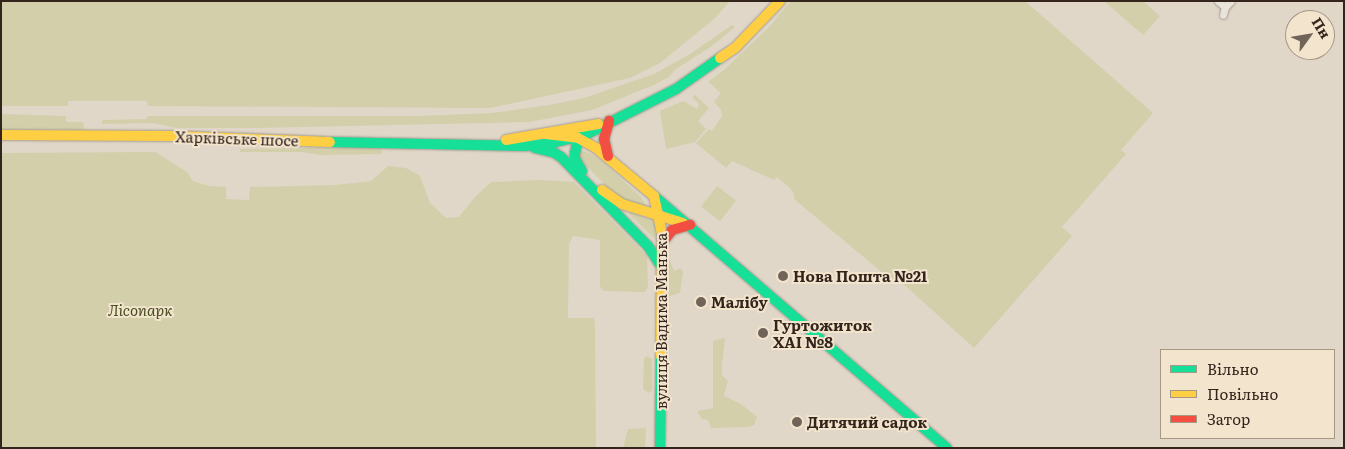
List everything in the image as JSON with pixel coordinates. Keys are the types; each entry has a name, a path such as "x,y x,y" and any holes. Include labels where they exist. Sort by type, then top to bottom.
{"main road":[{"name":"Харківське шосе","path":"1,135 171,136 525,146 578,138 604,122 676,89 717,62 735,48 780,1"},
{"name":"Харківське шосе","path":"472,145 546,134 604,122"},
{"path":"604,122 604,139 608,156"},
{"path":"546,134 578,138 608,156 947,448"},
{"path":"578,138 575,159 582,170"},
{"path":"525,146 557,154 582,170 651,243 661,266"},
{"path":"557,154 636,233 661,266"},
{"path":"602,190 622,204 690,225"},
{"name":"вулиця Вадима Манька","path":"654,196 660,217 662,243 660,448"},
{"path":"662,243 672,230 690,225"}],"street":[{"path":"1218,1 1226,8"}],"green space":[{"path":"1,1 730,1 714,19 660,63 630,78 490,108 148,106 147,101 68,101 68,106 1,106"},
{"path":"791,1 1025,1 1153,113 1121,150 1126,154 1062,227 1072,236 974,348 899,280 896,284 794,199 794,194 790,188 777,177 774,180 732,161 726,168 696,143 709,129 712,131 722,116 721,110 714,102 721,93 708,82 725,69 769,27"},
{"path":"1104,1 1143,1 1160,16 1143,35"},
{"path":"732,25 735,27 712,46 676,69 669,77 654,85 592,110 529,122 255,128 177,128 152,123 102,124 102,120 147,119 147,116 417,116 492,113 549,105 584,98 654,74 690,54"},
{"path":"695,95 709,108 698,121 706,129 695,142 666,149 660,111 683,101 697,109 699,104 692,97"},
{"path":"1,114 66,116 66,122 83,122 84,125 83,130 1,130"},
{"path":"381,147 382,154 321,155 301,152 240,152 240,149"},
{"path":"578,149 593,155 604,163 641,197 649,210 622,198 609,189 577,156"},
{"name":"Лісопарк","path":"155,152 187,172 193,181 209,186 226,187 226,199 249,200 250,187 336,185 371,181 388,166 406,168 420,176 430,203 446,218 459,217 475,197 491,182 540,180 574,182 647,256 648,287 645,292 603,291 600,286 600,240 573,236 569,244 568,318 594,318 595,324 596,448 1,448 1,153"},
{"path":"717,186 736,201 720,221 701,206"},
{"path":"629,212 655,221 656,240 629,214"},
{"path":"669,259 674,271 681,268 683,272 680,293 667,297 666,261"},
{"path":"725,338 722,375 728,381 724,396 741,404 757,417 754,425 749,427 711,428 708,420 702,419 698,413 698,411 713,408 713,341"},
{"path":"647,356 652,359 652,390 649,393 643,389 644,358"},
{"path":"646,428 645,448 623,448 628,429"}],"traffic: fast":[{"path":"330,142 525,146 552,143 585,135 676,89 720,58"},
{"path":"582,134 578,138 575,153 575,159 582,171"},
{"path":"535,148 553,152 561,157 648,246 661,266"},
{"path":"654,196 947,448"},
{"path":"660,448 661,356"}],"traffic: slow":[{"path":"720,58 735,48 780,1"},
{"path":"506,140 599,124"},
{"path":"546,134 578,138 596,148 654,196 662,233 661,356"},
{"path":"1,135 171,136 330,142"},
{"path":"602,190 622,204 683,223"}],"traffic: jam":[{"path":"608,156 604,139 609,121"},
{"path":"662,243 672,230 690,225"}],"place":[{"name":"Нова Пошта №21","path":"783,276"},
{"name":"Малібу","path":"701,302"},
{"name":"Гуртожиток ХАІ №8","path":"763,333"},
{"name":"Дитячий садок","path":"797,422"}]}
